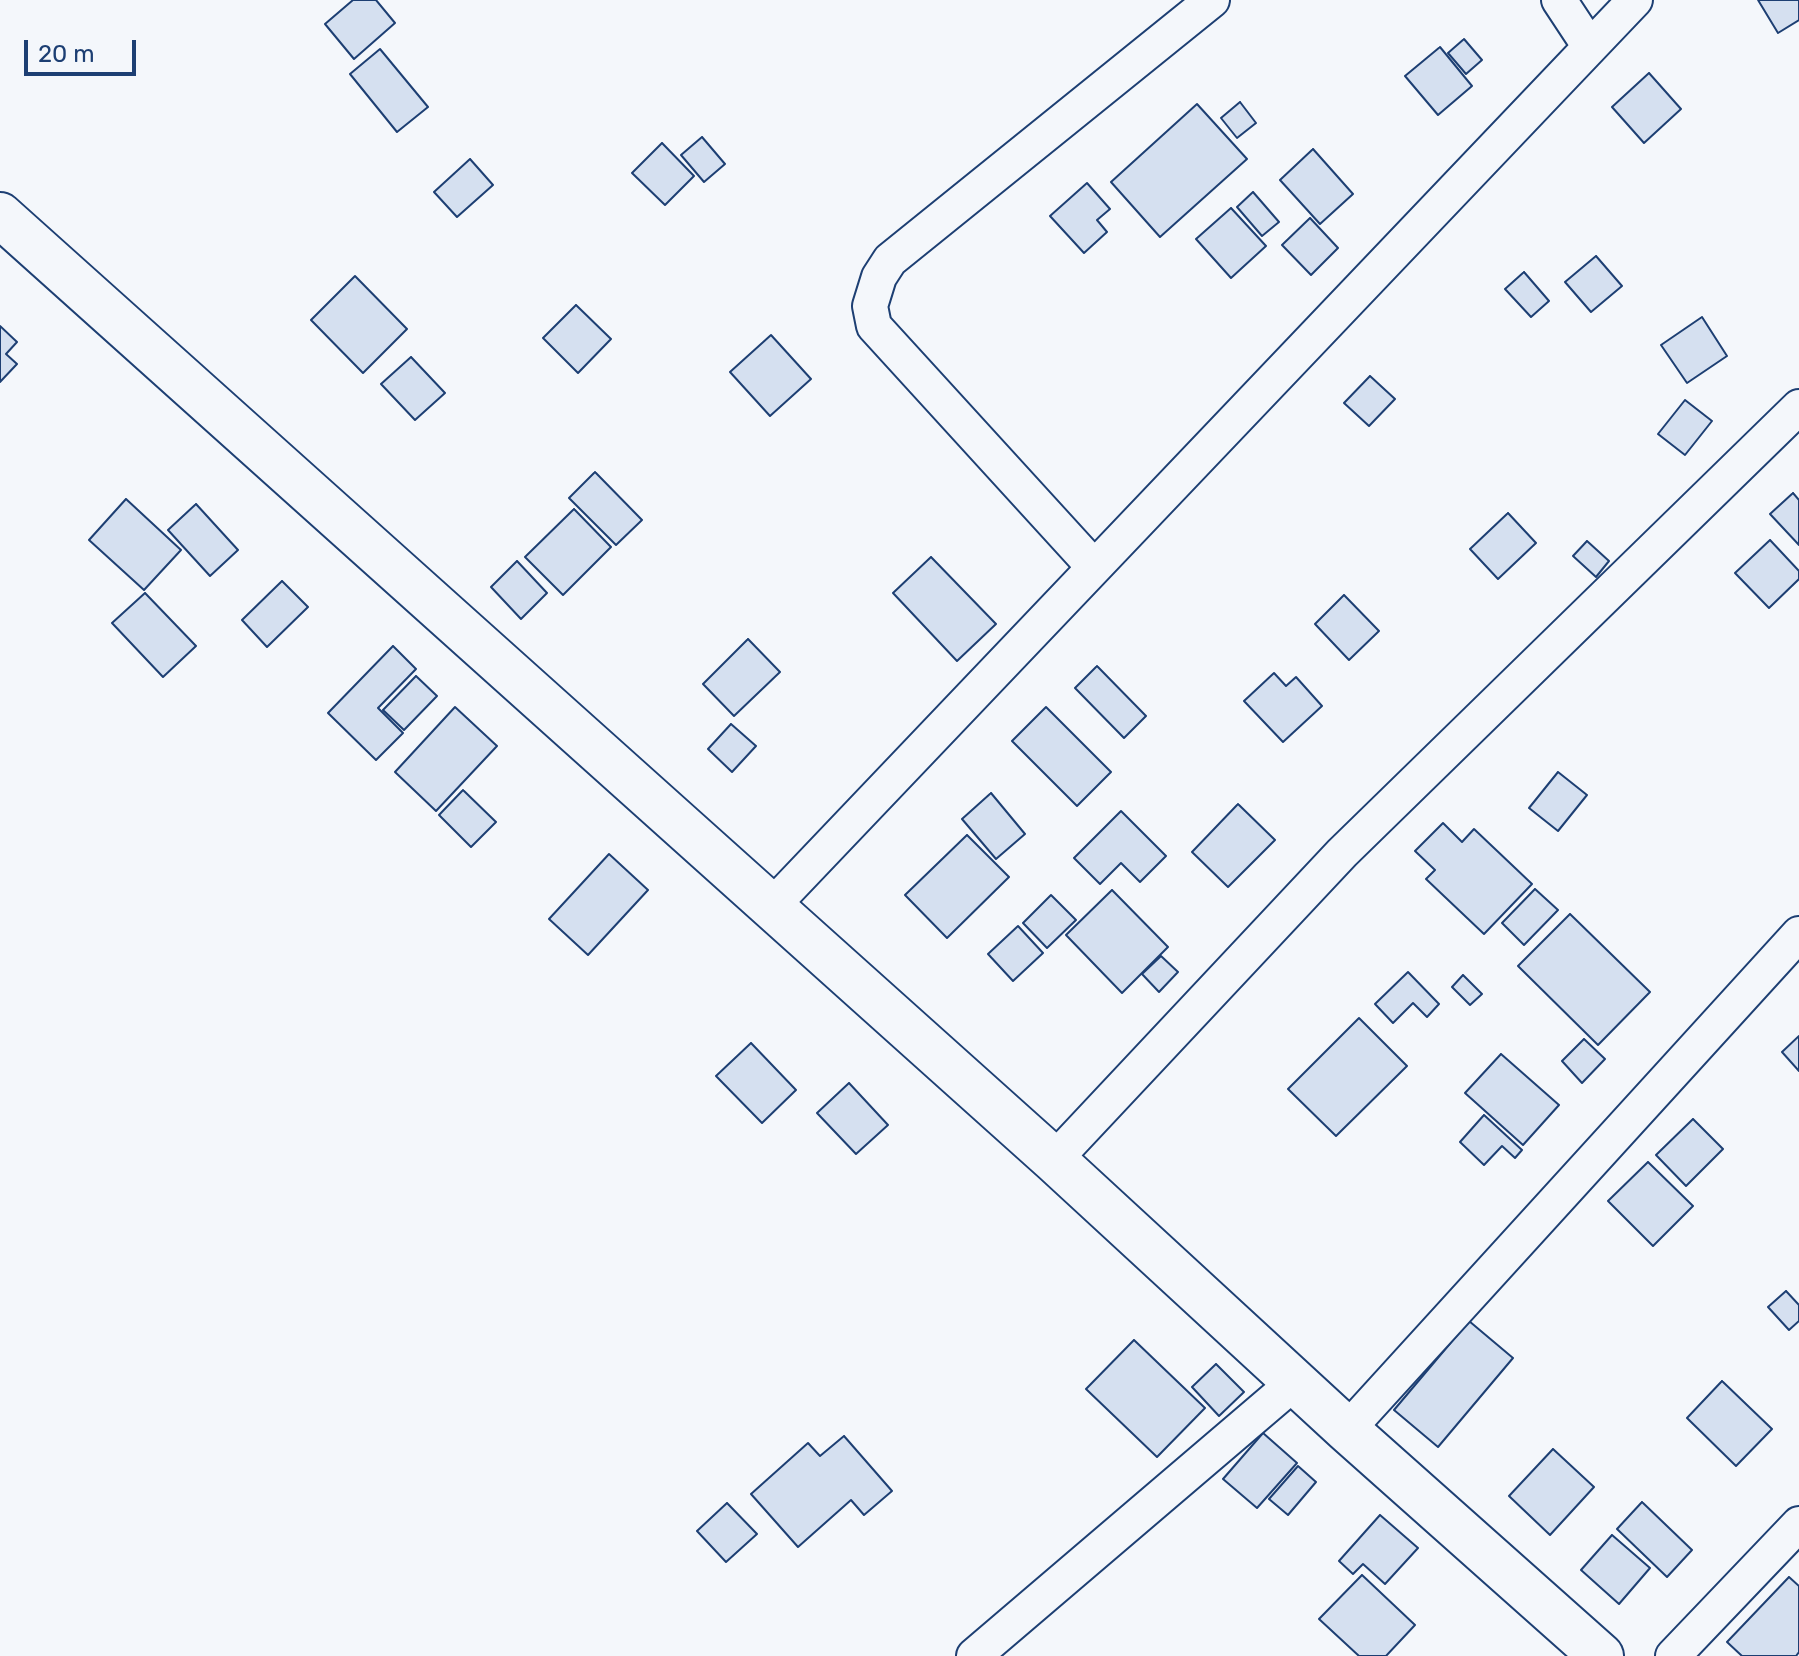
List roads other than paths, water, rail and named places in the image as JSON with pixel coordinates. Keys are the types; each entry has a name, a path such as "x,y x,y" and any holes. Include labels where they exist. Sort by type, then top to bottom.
{"highway":[{"path":"0,215 1054,1160 1347,1430 1601,1656"}],"street":[{"path":"1094,567 874,326 870,306 879,277 890,260 1212,0"},
{"path":"1559,0 1590,47"},
{"path":"771,907 1635,0"},
{"path":"1054,1160 1342,853 1799,407"},
{"path":"1347,1430 1799,934"},
{"path":"974,1656 1295,1382"},
{"path":"1673,1656 1799,1524"}]}
